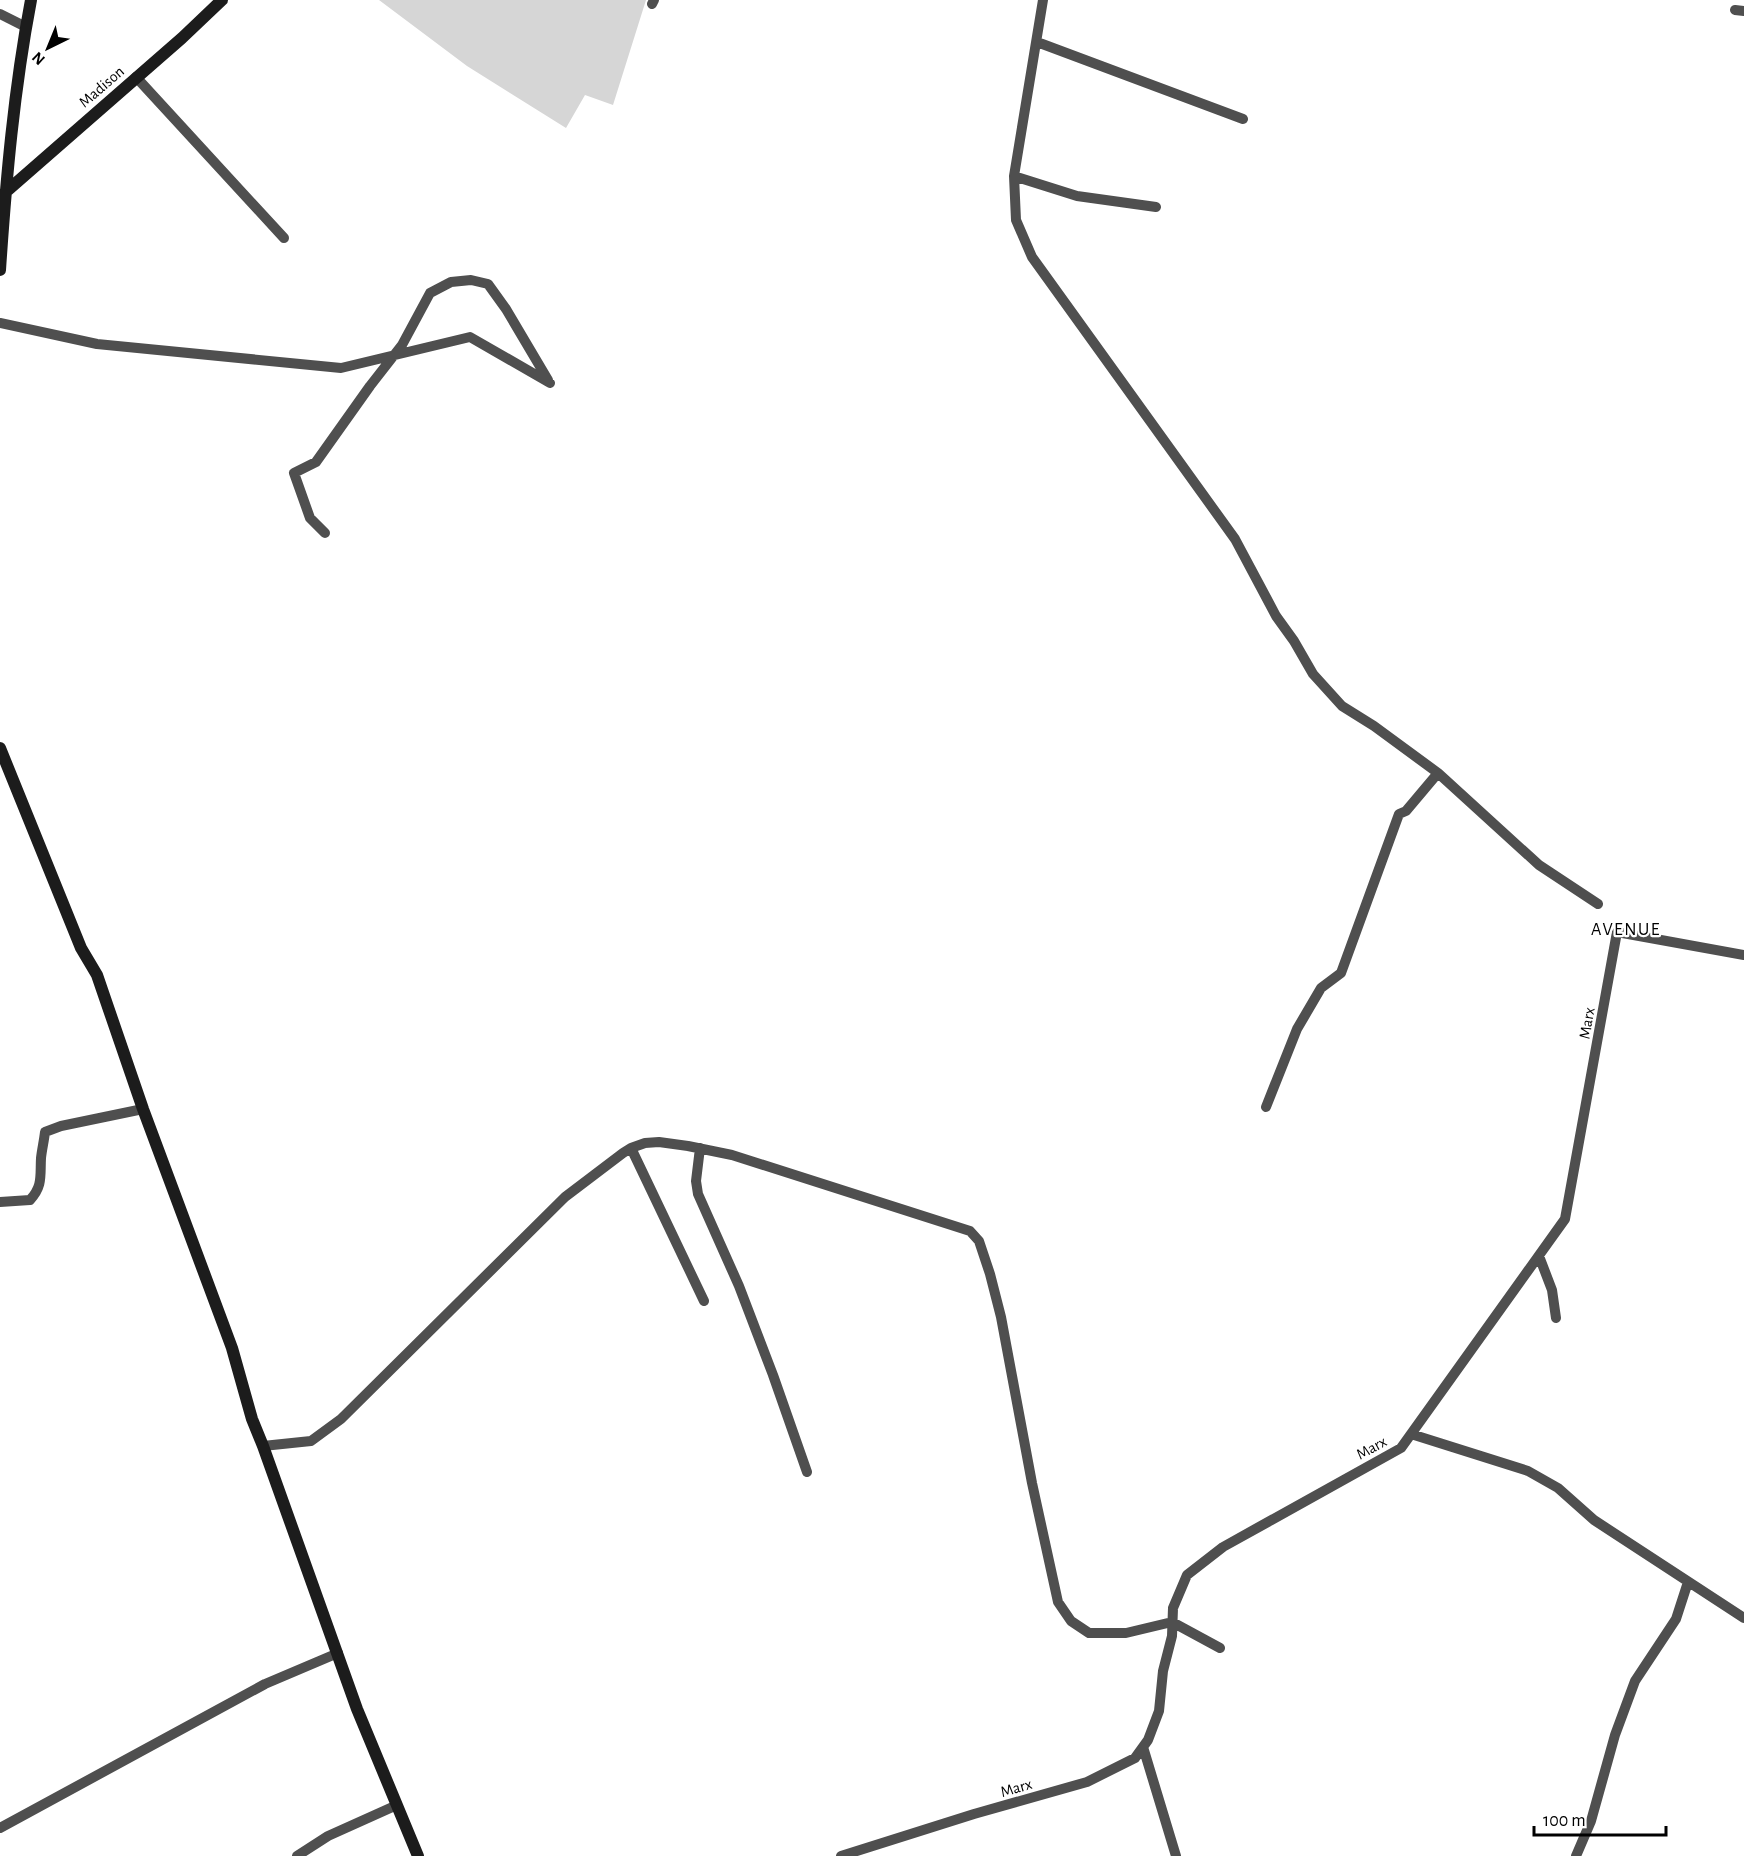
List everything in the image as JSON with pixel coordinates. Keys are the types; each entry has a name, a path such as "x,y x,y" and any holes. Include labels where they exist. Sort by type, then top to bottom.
{"street":[{"path":"0,270 2,194 31,0"},
{"name":"Madison","path":"2,194 222,0"},
{"path":"1043,0 1014,176 1016,220 1032,257 1235,539 1276,616 1313,674 1342,706 1374,726 1438,773 1539,865 1599,904"},
{"path":"0,14 26,27"},
{"path":"1036,42 1243,119"},
{"path":"136,77 284,238"},
{"path":"1014,176 1077,196 1156,207"},
{"path":"0,323 97,344 341,368 395,355 470,337 550,383 506,309 488,284 471,280 451,282 430,293 402,345 395,355 370,386 316,462 294,473 310,518 326,533"},
{"path":"0,748 81,948 97,975 143,1109 232,1348 252,1419 357,1709 418,1856"},
{"path":"1266,1107 1297,1029 1321,988 1341,972 1399,814 1406,811 1438,773"},
{"name":"Marx","path":"841,1856 974,1814 1088,1782 1135,1758 1148,1740 1158,1711 1163,1671 1172,1636 1173,1608 1187,1575 1223,1547 1401,1448 1565,1219 1617,932 1744,955"},
{"path":"0,1202 30,1200 38,1192 45,1132 61,1126 143,1109"},
{"path":"263,1446 311,1441 341,1419 565,1197 631,1148 645,1143 659,1142 700,1148 732,1155 970,1231 979,1241 1001,1317 1032,1483 1058,1602 1071,1621 1089,1633 1126,1633 1172,1622 1220,1648"},
{"path":"631,1148 704,1301"},
{"path":"700,1148 696,1181 698,1194 740,1286 807,1472"},
{"path":"1539,1256 1552,1290 1556,1318"},
{"path":"1411,1434 1528,1471 1558,1488 1594,1520 1744,1618"},
{"path":"1576,1856 1591,1821 1615,1735 1635,1681 1676,1619 1688,1582"},
{"path":"0,1828 265,1684 338,1653"},
{"path":"1143,1747 1176,1856"},
{"path":"297,1856 328,1836 397,1805"}],"shaded area":[{"path":"379,0 646,0 613,105 585,95 566,128 467,66"}],"district":[{"name":"AVENUE","path":"1626,929"}]}
